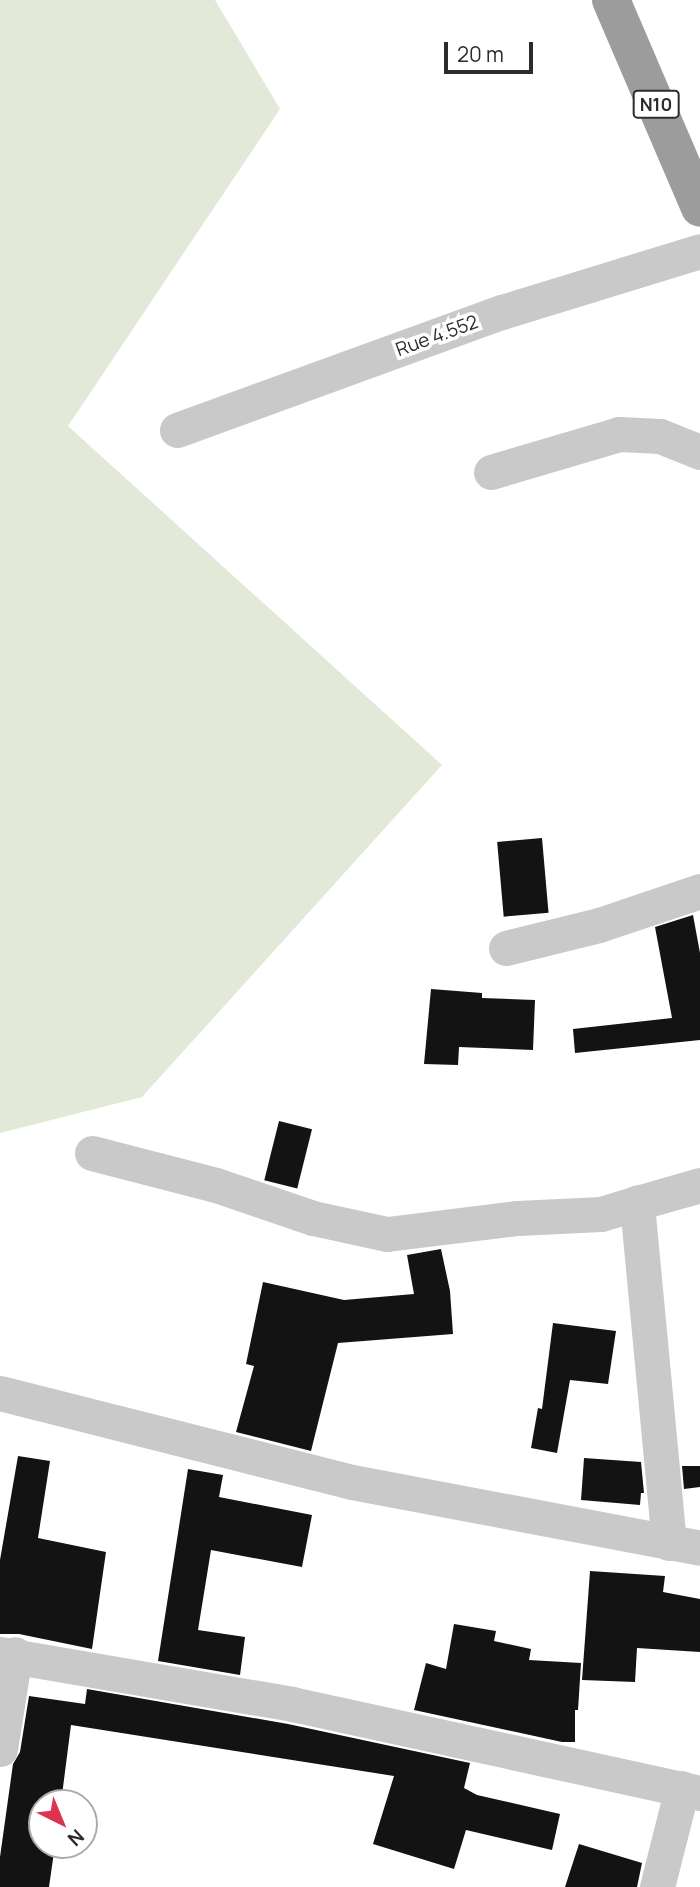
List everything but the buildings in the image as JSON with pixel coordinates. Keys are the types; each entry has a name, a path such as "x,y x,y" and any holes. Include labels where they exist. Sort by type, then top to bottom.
{"highway":[{"name":"N10","path":"611,0 700,208"}],"street":[{"name":"Rue 4.552","path":"177,430 502,312 700,251"},
{"path":"491,472 619,434 660,436 700,452"},
{"path":"506,948 599,925 700,891"},
{"path":"92,1153 216,1185 323,1220 387,1234 518,1218 601,1214 700,1185"},
{"path":"0,1393 352,1482 685,1545 637,1203"},
{"path":"0,1749 8,1654 292,1704 691,1791 657,1887"}],"green space":[{"path":"0,0 215,0 280,109 68,426 442,765 142,1097 0,1133"}]}
